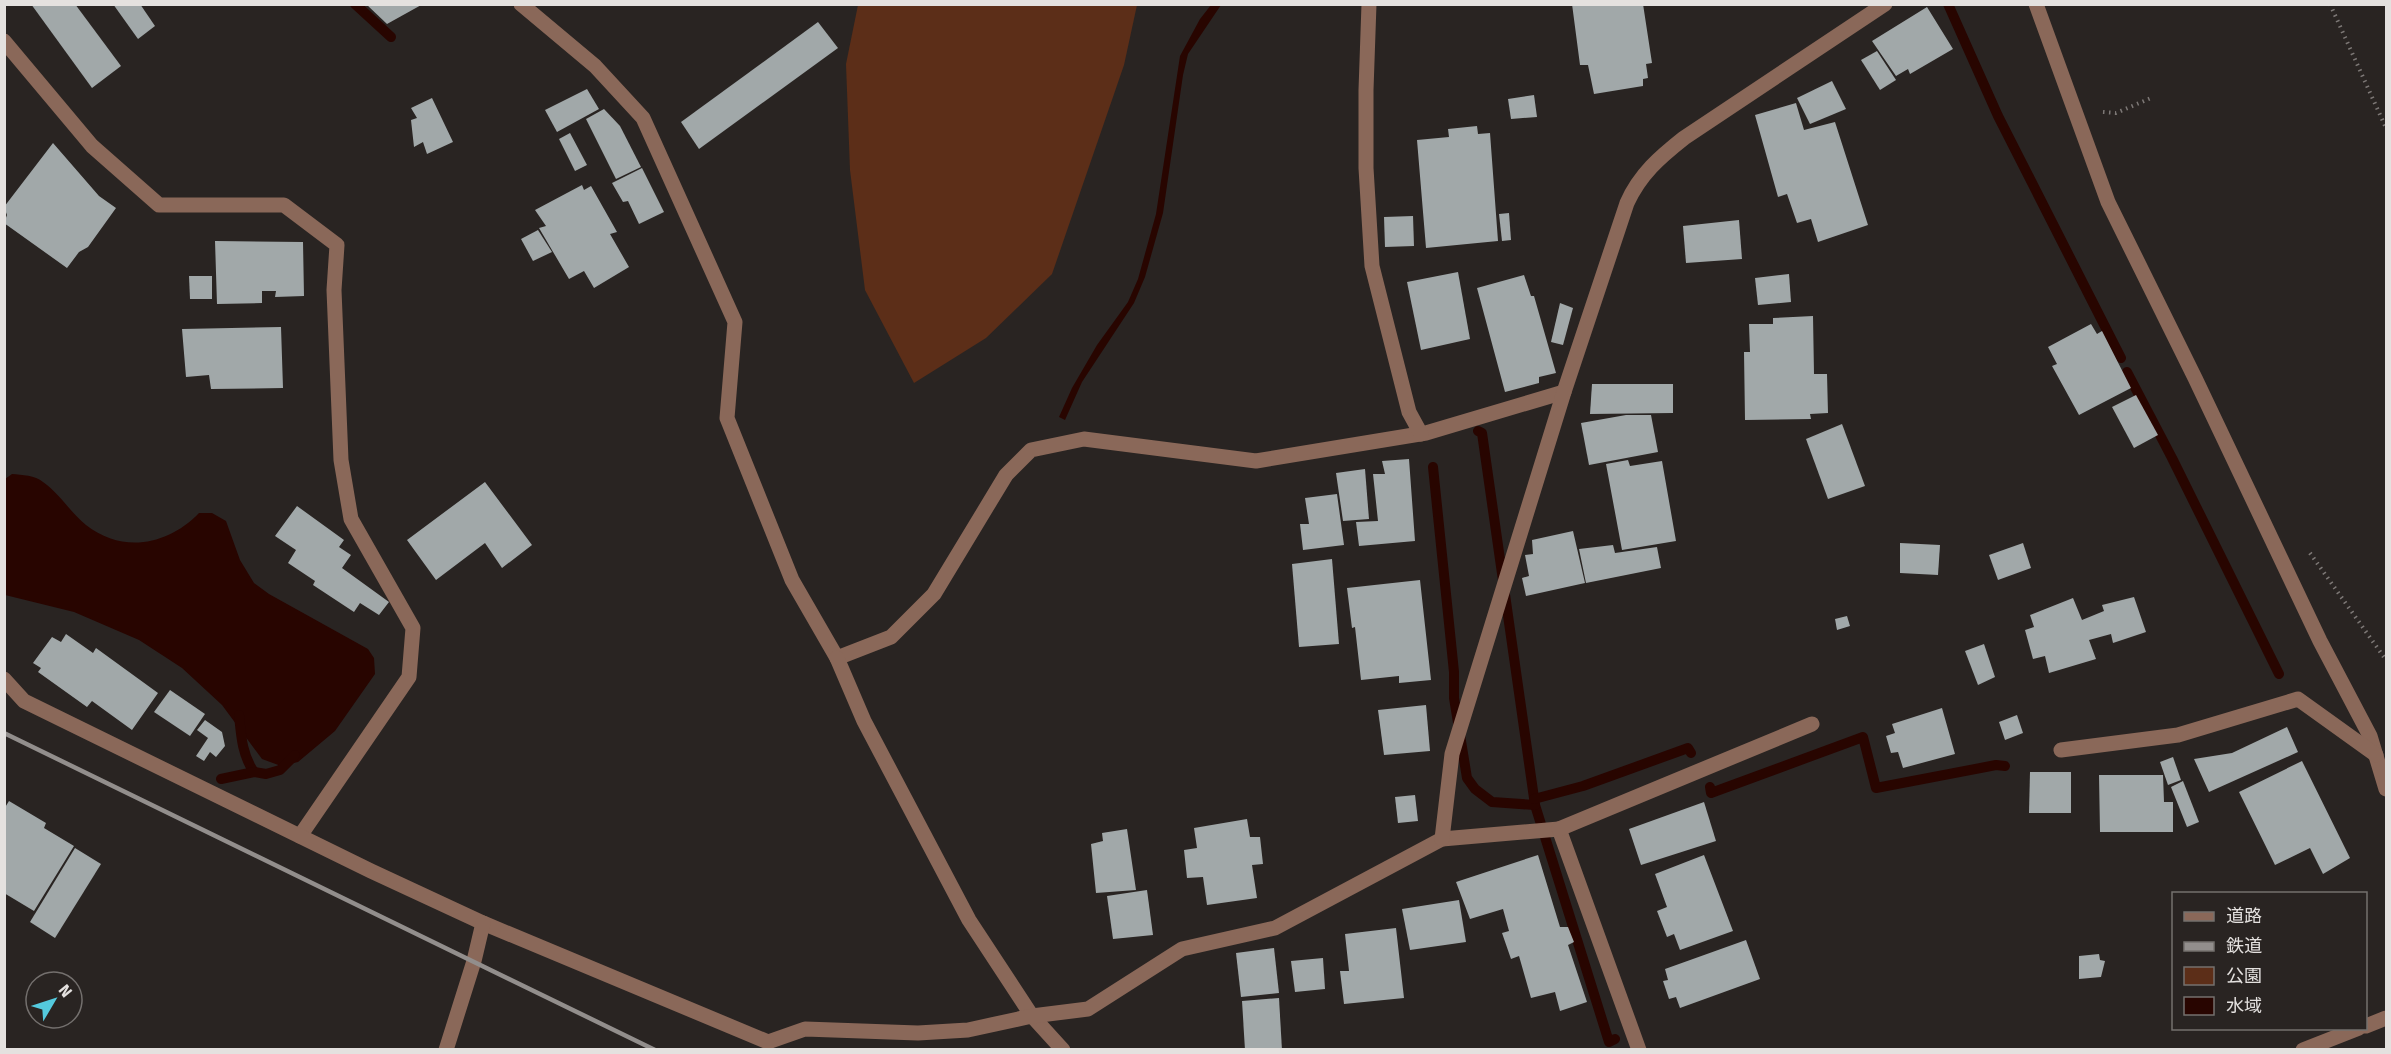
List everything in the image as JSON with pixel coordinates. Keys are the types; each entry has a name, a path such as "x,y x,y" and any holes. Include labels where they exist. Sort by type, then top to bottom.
{"street":[{"path":"521,4 595,66 643,118 735,322 727,418 792,579 837,658 864,721 969,920 1032,1016 1063,1050"},
{"path":"1369,4 1366,168 1372,266 1409,412 1421,434"},
{"path":"1443,839 1452,754 1564,392 1627,203 1636,183 1656,161 1684,138 1885,4"},
{"path":"2036,4 2108,202 2315,630 2370,736 2386,789"},
{"path":"4,41 92,146 159,205 284,205 337,245 334,290 340,460 351,519 413,628 410,677 300,836"},
{"path":"837,658 891,637 934,594 1006,475 1031,450 1084,440 1256,461 1421,434 1564,392"},
{"path":"4,679 24,701 483,923 768,1042 805,1029 918,1033 968,1030 1032,1016 1088,1009 1182,949 1275,928 1443,839 1559,829 1812,724"},
{"path":"2061,750 2178,735 2298,699 2376,755"},
{"path":"1559,829 1639,1050"},
{"path":"446,1050 474,961 483,923"},
{"path":"2367,1026 2386,1018"},
{"path":"2303,1050 2356,1030"}],"path":[{"path":"2330,4 2386,128"},
{"path":"2064,83 2097,109 2107,113 2116,113 2151,98"},
{"path":"2307,548 2386,660"}],"green space":[{"path":"858,5 1137,5 1124,65 1052,274 986,338 914,383 865,290 850,170 846,64"}],"water":[{"path":"1211,5 1221,5 1188,54 1163,213 1145,277 1134,303 1082,382 1065,420 1059,417 1072,388 1097,345 1128,302 1138,279 1156,214 1180,56 1200,19"},
{"path":"12,474 40,480 55,492 86,525 115,540 145,542 159,539 187,524 199,513 212,513 226,521 240,560 254,583 269,594 368,649 374,658 375,674 335,731 298,762 281,766 262,759 222,705 182,668 139,640 74,612 5,595 5,479"}],"building":[{"path":"31,4 75,4 121,66 92,88"},
{"path":"113,4 140,4 155,26 138,39"},
{"path":"366,4 423,4 387,24"},
{"path":"1572,4 1643,4 1652,63 1646,64 1648,78 1643,79 1643,86 1594,94 1588,65 1580,65"},
{"path":"1927,7 1953,49 1910,74 1908,69 1896,76 1872,41"},
{"path":"818,22 838,48 699,149 681,122"},
{"path":"1877,51 1896,80 1880,90 1861,60"},
{"path":"1832,81 1846,109 1810,124 1797,98"},
{"path":"587,89 599,109 557,132 545,110"},
{"path":"1534,95 1537,117 1511,119 1508,99"},
{"path":"432,98 453,142 427,154 423,142 414,147 411,120 417,118 411,108"},
{"path":"1796,103 1804,130 1835,122 1868,225 1818,242 1811,219 1797,223 1787,194 1778,197 1755,115"},
{"path":"604,109 620,126 641,167 616,179 586,119"},
{"path":"1477,126 1478,134 1490,133 1498,241 1426,248 1417,140 1449,137 1448,129"},
{"path":"570,133 587,165 575,171 559,139"},
{"path":"53,143 99,196 116,208 88,247 79,252 67,268 4,223 7,215 4,207"},
{"path":"642,168 664,212 639,224 628,201 623,202 612,183"},
{"path":"582,185 584,190 591,186 617,232 610,234 629,267 594,288 584,271 569,279 539,228 546,226 535,210"},
{"path":"1509,213 1511,240 1502,241 1499,214"},
{"path":"1413,216 1414,246 1385,247 1384,217"},
{"path":"1739,220 1742,259 1686,263 1683,226"},
{"path":"538,230 552,252 533,261 521,239"},
{"path":"215,241 303,242 304,296 275,297 276,291 262,291 262,303 217,304"},
{"path":"1458,272 1470,339 1421,350 1407,282"},
{"path":"1789,274 1791,302 1758,305 1755,278"},
{"path":"1524,275 1531,296 1534,296 1556,373 1539,377 1539,383 1505,392 1477,288"},
{"path":"189,276 212,276 212,299 190,299"},
{"path":"1560,303 1573,308 1563,345 1551,342"},
{"path":"1813,316 1814,374 1827,374 1828,413 1810,414 1811,419 1745,420 1744,352 1750,352 1749,324 1773,324 1773,318"},
{"path":"2091,324 2097,334 2102,331 2131,388 2079,415 2052,366 2057,364 2048,347"},
{"path":"281,327 283,388 211,389 209,375 186,377 182,329"},
{"path":"1592,384 1673,384 1673,413 1590,414"},
{"path":"2136,395 2158,435 2134,448 2112,407"},
{"path":"1626,415 1651,415 1658,452 1589,465 1581,423"},
{"path":"1842,424 1865,486 1828,499 1806,439"},
{"path":"1409,459 1415,541 1359,546 1356,522 1378,521 1373,474 1385,474 1382,461"},
{"path":"1628,460 1630,466 1662,461 1676,541 1622,550 1606,464"},
{"path":"1365,469 1369,519 1343,521 1336,473"},
{"path":"485,482 532,545 502,568 485,543 436,580 407,540"},
{"path":"1337,494 1344,545 1303,550 1300,524 1309,524 1305,498"},
{"path":"297,506 344,540 339,547 351,555 342,568 389,602 379,615 360,603 354,612 313,585 315,581 288,563 296,550 275,536"},
{"path":"1573,531 1585,583 1526,596 1522,578 1529,576 1525,555 1533,554 1532,540"},
{"path":"1900,543 1940,545 1938,575 1900,573"},
{"path":"2023,543 2031,568 1998,580 1989,555"},
{"path":"1613,545 1615,553 1657,547 1661,568 1586,583 1579,549"},
{"path":"1332,559 1339,644 1299,647 1292,564"},
{"path":"1420,580 1431,680 1399,683 1399,676 1361,680 1355,627 1352,628 1347,588"},
{"path":"2134,597 2146,632 2113,643 2111,634 2089,640 2096,659 2049,673 2045,656 2033,659 2025,630 2034,627 2030,615 2073,598 2082,620 2104,611 2102,605"},
{"path":"1847,616 1850,626 1837,630 1835,619"},
{"path":"66,634 93,653 96,648 158,693 132,730 92,701 87,707 38,672 41,668 33,663 52,637 61,642"},
{"path":"1984,644 1995,677 1978,685 1965,651"},
{"path":"170,690 205,714 190,736 154,712"},
{"path":"1426,705 1430,751 1384,755 1378,710"},
{"path":"1942,708 1955,754 1903,768 1898,752 1891,753 1886,736 1895,733 1892,724"},
{"path":"2017,715 2023,733 2005,740 1999,722"},
{"path":"205,720 222,732 225,746 216,757 210,752 204,761 196,756 208,738 197,730"},
{"path":"2287,727 2298,752 2209,792 2194,759 2232,753"},
{"path":"2173,757 2181,780 2168,785 2160,762"},
{"path":"2302,761 2350,858 2323,874 2310,848 2275,865 2239,792"},
{"path":"2030,772 2071,772 2071,813 2029,813"},
{"path":"2099,775 2163,775 2164,802 2173,802 2173,832 2100,832"},
{"path":"2183,781 2199,822 2187,827 2171,787"},
{"path":"1415,795 1418,821 1398,823 1395,797"},
{"path":"9,801 46,823 44,828 74,846 34,911 4,893 4,809"},
{"path":"1704,802 1716,841 1641,865 1629,829"},
{"path":"1247,819 1250,837 1260,837 1263,864 1252,865 1257,898 1207,905 1203,877 1187,878 1184,850 1197,848 1194,828"},
{"path":"1127,829 1136,890 1096,893 1091,844 1103,841 1102,833"},
{"path":"75,848 101,864 55,938 30,922"},
{"path":"1538,855 1560,927 1568,927 1574,942 1568,945 1587,1002 1560,1011 1555,992 1531,998 1519,956 1511,959 1502,933 1509,931 1503,909 1470,919 1456,882"},
{"path":"1704,855 1733,931 1680,950 1674,934 1667,937 1657,911 1667,907 1655,874"},
{"path":"1147,890 1153,935 1113,939 1107,896"},
{"path":"1459,900 1466,942 1410,950 1402,909"},
{"path":"1396,928 1404,998 1344,1004 1340,971 1349,971 1345,934"},
{"path":"1746,940 1760,979 1680,1008 1676,997 1669,999 1663,981 1668,980 1665,969"},
{"path":"1274,948 1279,993 1241,997 1236,953"},
{"path":"2099,954 2100,960 2105,961 2101,977 2079,979 2079,956"},
{"path":"1323,958 1325,989 1295,992 1291,961"},
{"path":"1279,998 1282,1050 1245,1050 1242,1001"}],"waterway":[{"path":"355,4 391,37"},
{"path":"1948,4 1998,116 2121,358"},
{"path":"2127,372 2279,674"},
{"path":"1478,431 1482,433 1535,805 1609,1042 1615,1039"},
{"path":"1433,467 1454,672 1454,698 1467,778 1475,789 1492,802 1535,805"},
{"path":"239,715 241,737 254,772"},
{"path":"1710,787 1711,793 1863,737 1876,788 1996,765 2005,766"},
{"path":"1534,799 1583,786 1688,748 1691,753"},
{"path":"221,779 254,772 266,774 280,770 295,755"}],"railway":[{"path":"4,733 655,1050"}]}
